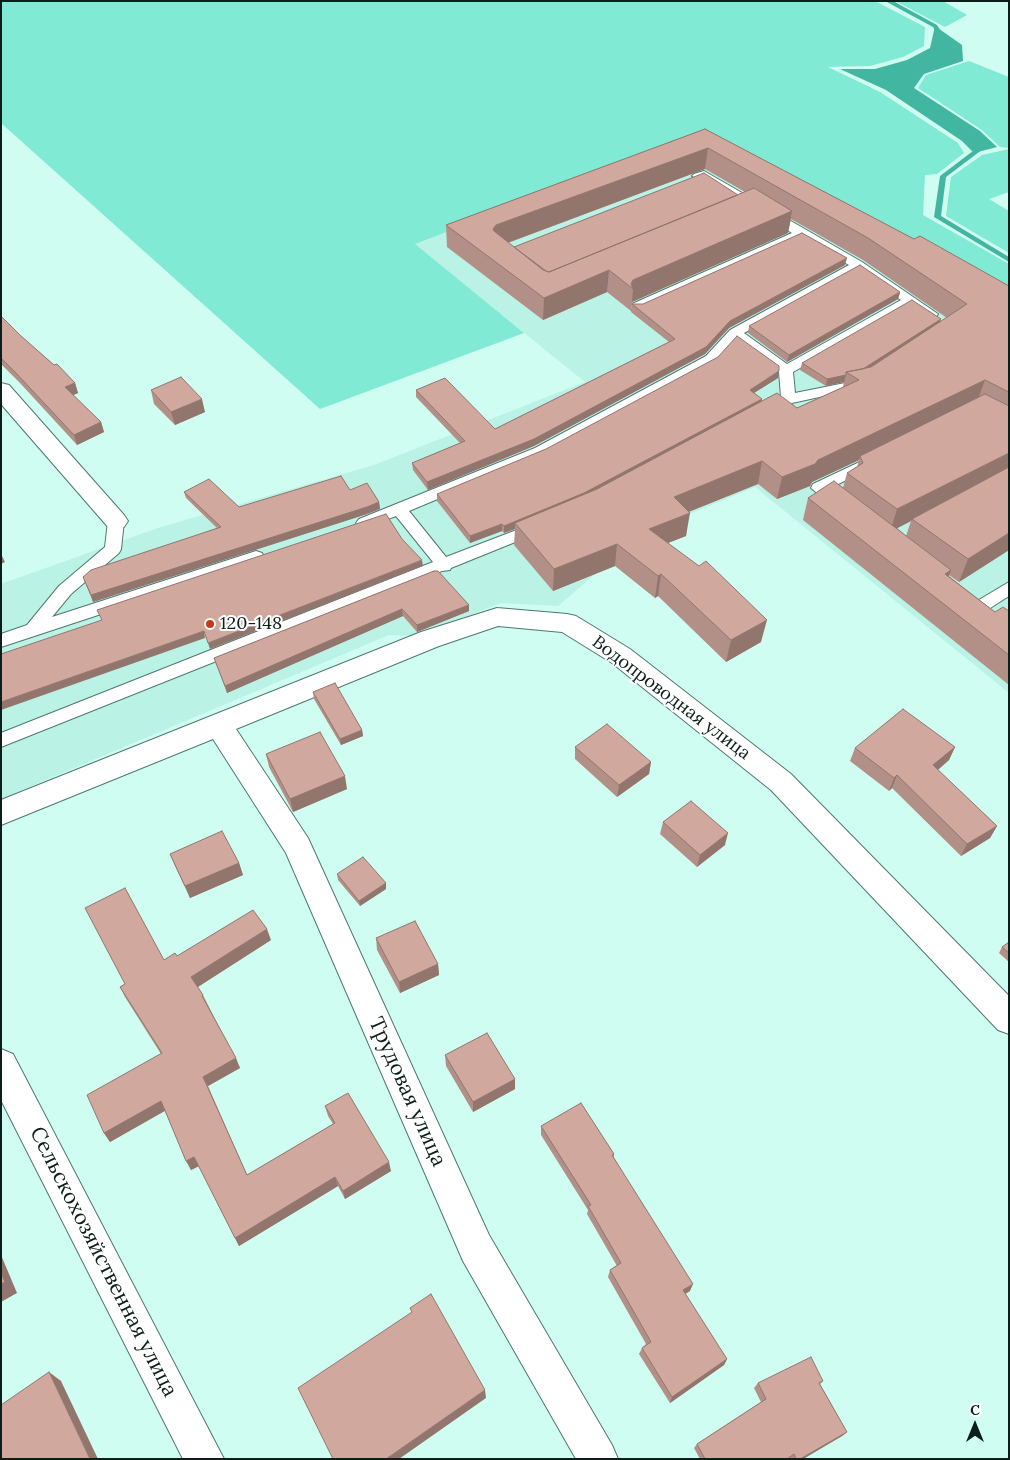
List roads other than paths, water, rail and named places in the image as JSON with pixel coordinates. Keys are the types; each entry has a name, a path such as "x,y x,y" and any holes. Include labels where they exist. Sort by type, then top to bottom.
{"street":[{"path":"1,390 116,521"},
{"name":"Водопроводная улица","path":"1,813 430,639 497,617 567,623 621,656 782,782 1009,1019"},
{"name":"Трудовая улица","path":"219,725 298,847 476,1248 598,1459"},
{"name":"Сельскохозяйственная улица","path":"1,1065 204,1459"}],"lane":[{"path":"685,181 704,174 858,265 943,321"},
{"path":"735,211 752,204"},
{"path":"637,307 801,233"},
{"path":"354,526 540,451 711,359 735,333 858,265"},
{"path":"786,370 910,300"},
{"path":"735,333 786,370"},
{"path":"786,370 788,399"},
{"path":"753,418 788,399 859,385 876,374"},
{"path":"850,512 818,488 880,457"},
{"path":"399,509 444,566"},
{"path":"33,629 64,590 113,549 116,521"},
{"path":"1,740 444,566 553,521"},
{"path":"1,641 269,553"},
{"path":"978,608 1009,588"},
{"path":"963,597 994,619"}],"waterway":[{"path":"888,1 935,26 941,36"},
{"path":"979,146 981,148 943,176 937,217 1009,260"}],"place":[{"name":"120-148","path":"210,624"}]}
